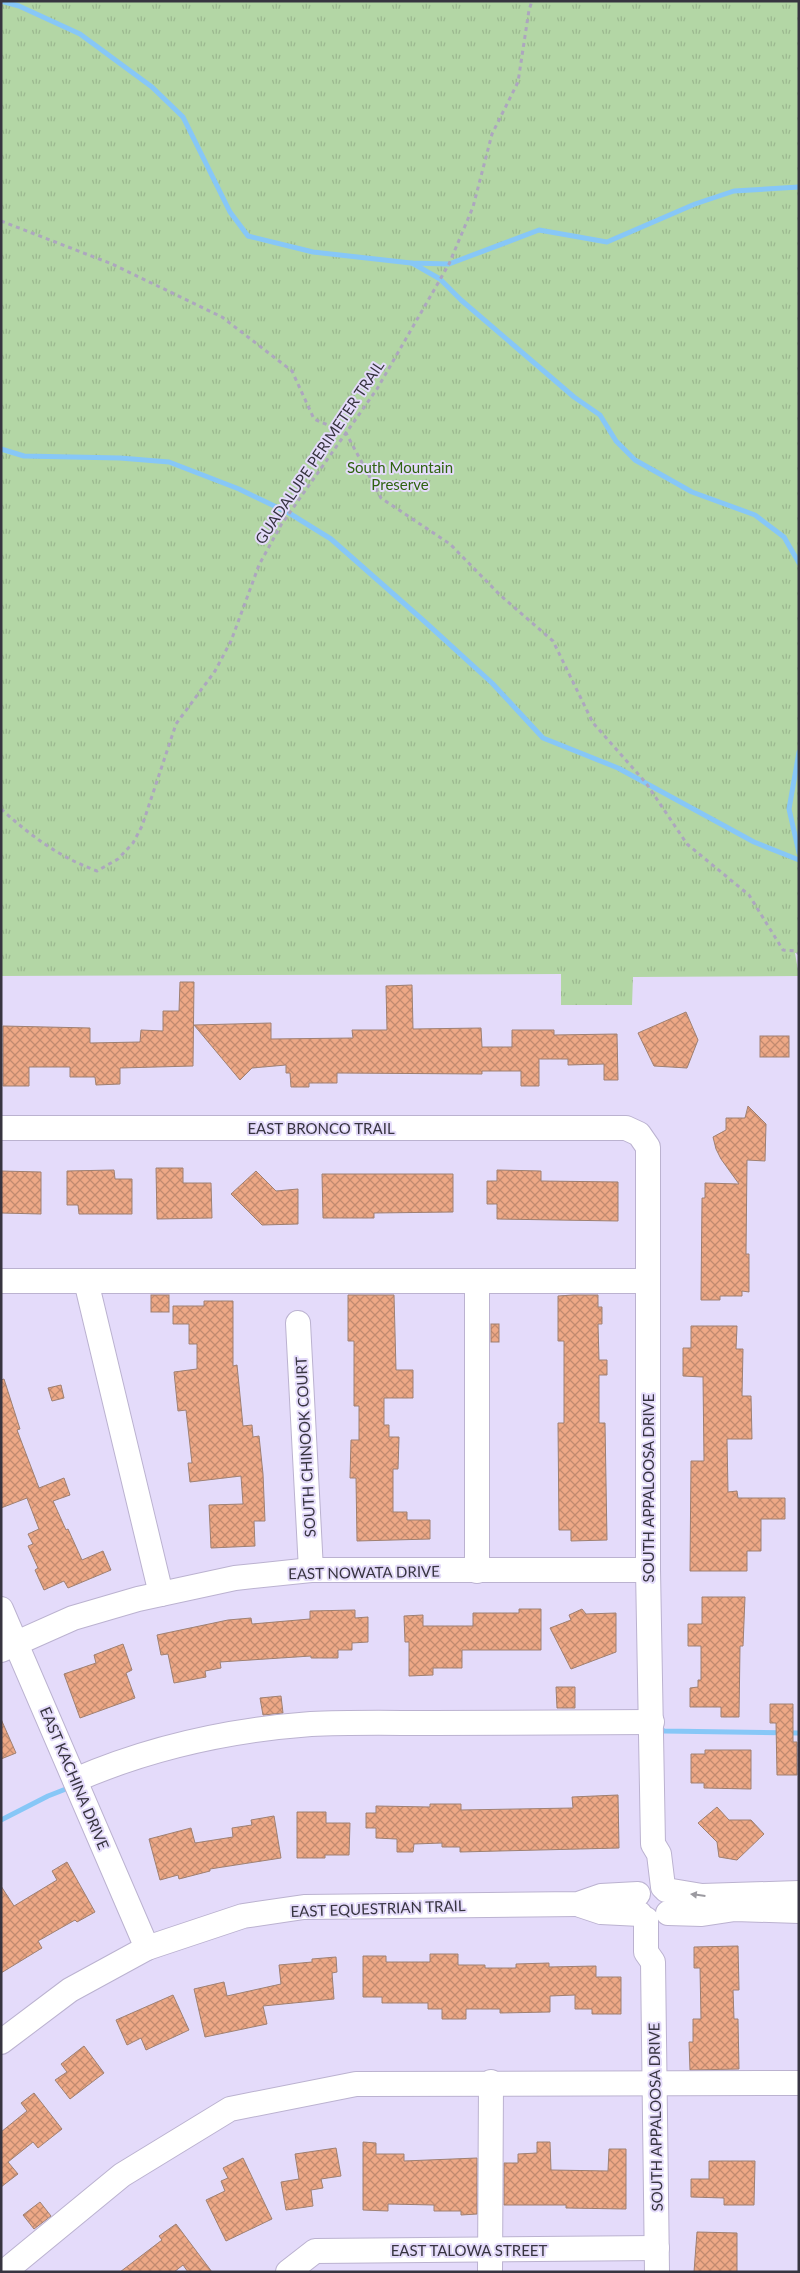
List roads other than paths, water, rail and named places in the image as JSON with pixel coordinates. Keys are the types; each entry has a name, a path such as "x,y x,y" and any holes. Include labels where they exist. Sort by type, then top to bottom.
{"street":[{"name":"EAST BRONCO TRAIL","path":"1,1128 626,1128 639,1134"},
{"name":"SOUTH APPALOOSA DRIVE","path":"639,1134 648,1147 648,1570 653,1844 659,1854 646,1952 653,1962 657,2272"},
{"path":"1,1281 648,1281"},
{"path":"86,1281 161,1594"},
{"path":"476,1281 477,1571"},
{"name":"SOUTH CHINOOK COURT","path":"298,1323 311,1570"},
{"name":"EAST NOWATA DRIVE","path":"9,1646 73,1618 161,1594 235,1578 311,1570 648,1570"},
{"name":"EAST KACHINA DRIVE","path":"1,1609 9,1646 75,1780 147,1948"},
{"path":"75,1780 145,1755 203,1740 253,1730 312,1724 652,1722"},
{"name":"EAST EQUESTRIAN TRAIL","path":"1,2042 70,1990 147,1948 243,1916 304,1907 578,1904 601,1896 653,1903 702,1896 796,1909"},
{"path":"490,2082 490,2261"},
{"path":"4,2272 122,2175 230,2109 356,2084 490,2082 637,2084 655,2082 799,2083"},
{"name":"EAST TALOWA STREET","path":"288,2272 315,2251 490,2261 657,2248"}],"waterway":[{"path":"1,1 19,6 80,34 152,87 183,117 230,212 248,236 313,252 411,263 449,264 539,230 607,242 695,204 734,191 799,187"},
{"path":"412,263 440,279 461,300 574,397 600,415 616,441 635,460 692,492 755,515 784,537 799,563"},
{"path":"1,449 24,456 120,458 169,462 239,489 289,513 331,539 424,621 492,683 543,738 618,768 754,842 799,860"},
{"path":"799,752 789,809 799,853"},
{"path":"658,1727 664,1731 799,1733"},
{"path":"1,1820 48,1796 71,1787"}],"park label":[{"name":"South Mountain Preserve","path":"400,476"}]}
